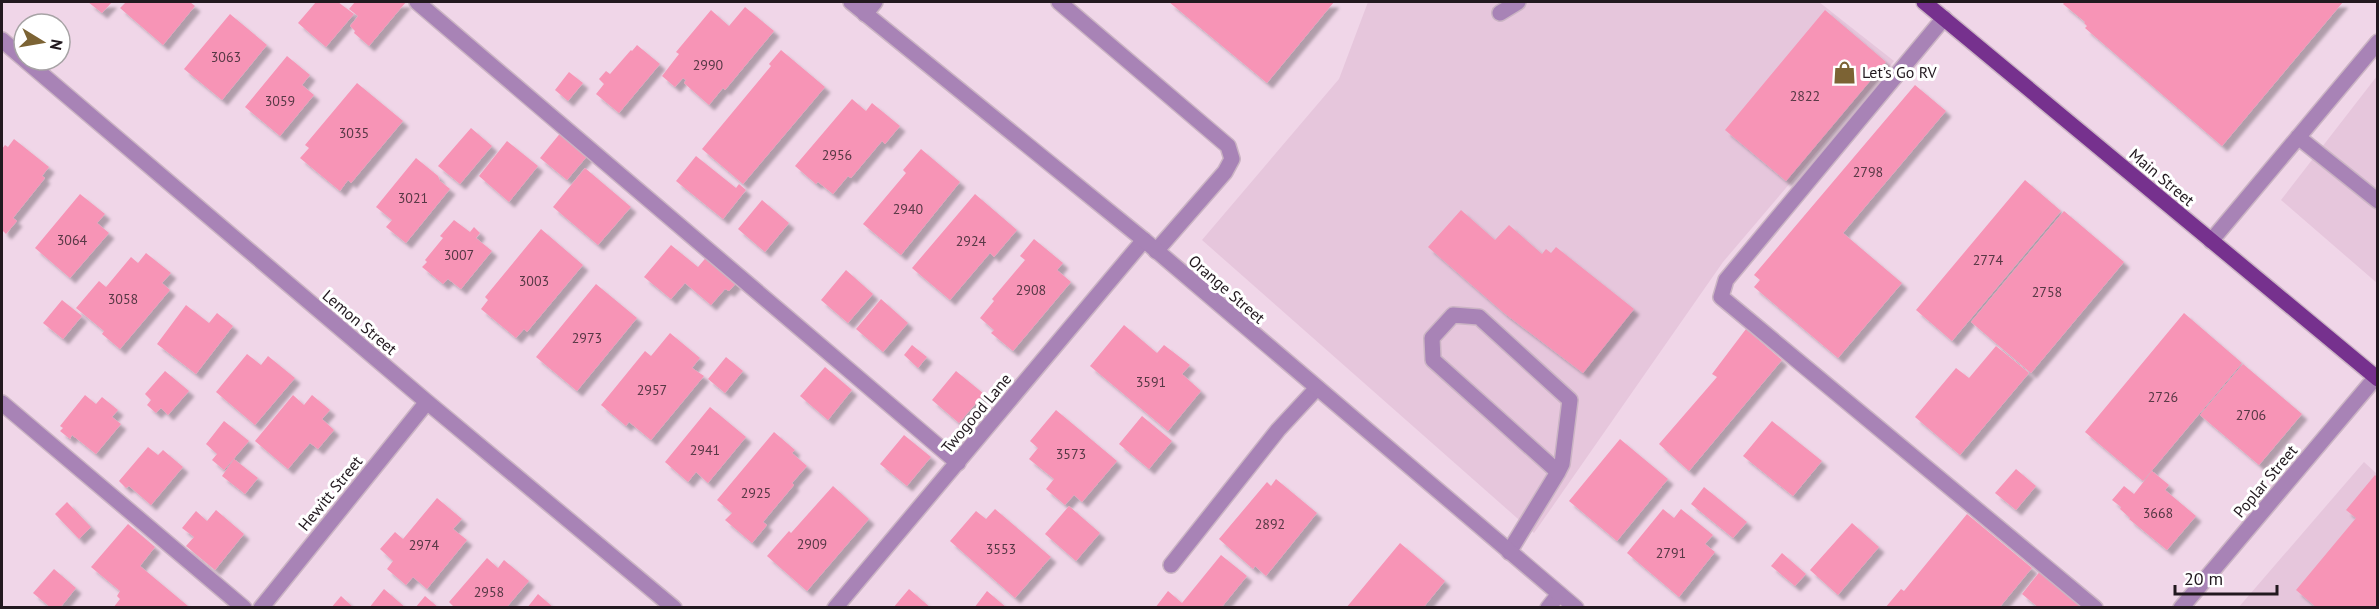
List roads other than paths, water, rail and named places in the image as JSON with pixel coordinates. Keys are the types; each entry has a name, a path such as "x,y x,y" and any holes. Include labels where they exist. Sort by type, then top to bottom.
{"main road":[{"name":"Main Street","path":"1924,2 2377,378"}],"street":[{"path":"417,2 958,463"},
{"name":"Orange Street","path":"851,2 1144,240 1576,608"},
{"path":"866,14 875,2"},
{"path":"1059,2 1228,146 1232,159 1225,172 1156,251"},
{"path":"1500,13 1518,2"},
{"path":"1944,18 1726,280 1721,297 2095,608"},
{"path":"2211,241 2378,42"},
{"name":"Lemon Street","path":"40,72 427,402 674,608"},
{"path":"2298,137 2378,201"},
{"name":"Twogood Lane","path":"835,608 1144,240"},
{"path":"1509,552 1558,472 1562,464 1570,400 1479,317 1453,315 1432,338 1433,360 1558,472"},
{"name":"Poplar Street","path":"2181,608 2377,378"},
{"path":"1171,565 1278,430 1317,388"},
{"name":"Hewitt Street","path":"261,608 427,402"},
{"path":"2,403 244,608"},
{"path":"1548,608 1559,594"}],"place":[{"name":"Let’s Go RV","path":"1844,72"}]}
